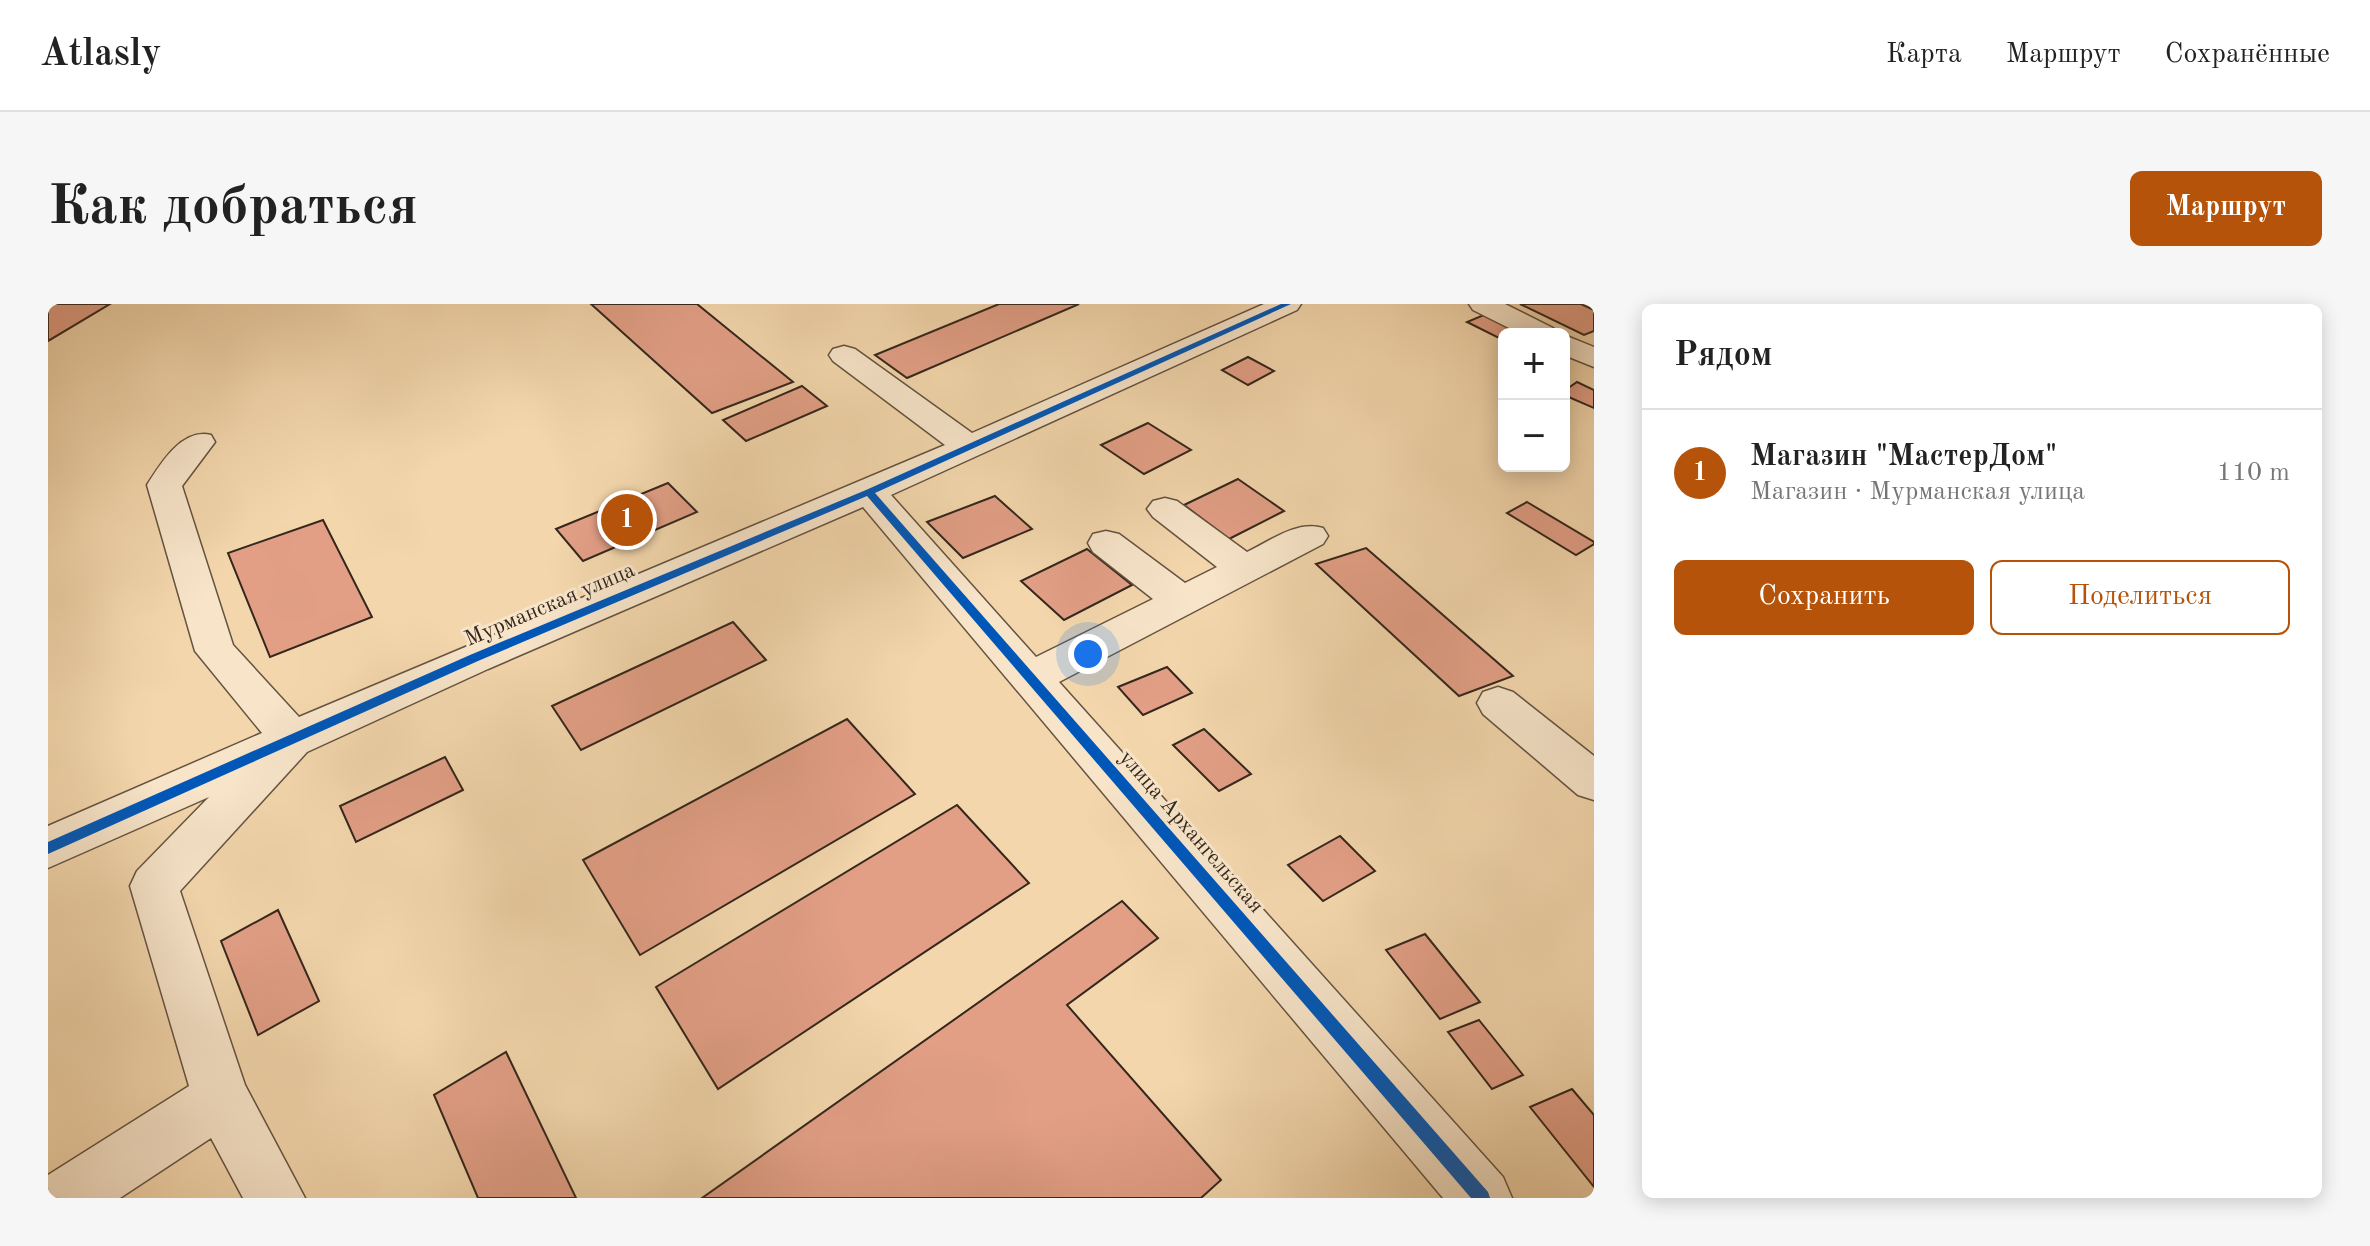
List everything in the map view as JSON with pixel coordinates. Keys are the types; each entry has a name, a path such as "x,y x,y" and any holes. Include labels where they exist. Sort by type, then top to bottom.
{"street":[{"name":"Мурманская улица","path":"48,848 474,658 869,492 1287,304"},
{"path":"1483,304 1531,328"},
{"path":"1570,347 1594,358"},
{"path":"844,355 969,447"},
{"path":"199,442 164,485 210,636 215,651 292,739 154,886 221,1098 275,1198"},
{"name":"улица Архангельская","path":"869,492 1482,1198"},
{"path":"1165,509 1244,569"},
{"path":"1031,678 1310,536"},
{"path":"1106,543 1182,601"},
{"path":"1498,703 1594,782"},
{"path":"67,1198 221,1098"}],"building":[{"path":"48,304 110,304 48,341"},
{"path":"591,304 697,304 793,382 712,413"},
{"path":"999,304 1079,304 907,378 875,355"},
{"path":"1520,304 1581,304 1594,310 1594,331 1584,335"},
{"path":"1486,314 1514,328 1498,328 1498,338 1467,322"},
{"path":"1248,357 1274,371 1248,385 1222,370"},
{"path":"1577,382 1594,390 1594,408 1570,398 1570,387"},
{"path":"802,386 827,406 746,441 723,420"},
{"path":"1148,423 1191,450 1144,474 1101,445"},
{"path":"1238,479 1284,511 1229,539 1184,505"},
{"path":"668,483 697,512 583,561 556,529"},
{"path":"995,496 1032,529 963,558 927,522"},
{"path":"1527,502 1594,544 1576,555 1507,513"},
{"path":"323,520 372,617 270,657 228,553"},
{"path":"1366,548 1513,676 1459,696 1316,564"},
{"path":"1087,549 1132,585 1064,620 1021,581"},
{"path":"733,622 766,660 581,750 552,706"},
{"path":"1167,667 1192,693 1143,715 1118,687"},
{"path":"847,719 915,794 640,955 583,860"},
{"path":"1204,729 1251,774 1219,791 1173,745"},
{"path":"445,757 463,790 356,842 340,806"},
{"path":"957,805 1029,883 718,1089 656,987"},
{"path":"1340,836 1375,871 1323,901 1288,865"},
{"path":"1122,901 1158,938 1067,1005 1221,1180 1201,1198 702,1198"},
{"path":"278,910 319,1001 258,1035 221,941"},
{"path":"1425,934 1480,1002 1440,1019 1386,950"},
{"path":"1479,1020 1523,1075 1492,1089 1448,1032"},
{"path":"506,1052 576,1198 478,1198 434,1095"},
{"path":"1572,1089 1594,1115 1594,1187 1530,1107"}],"cycle path":[{"path":"48,848 474,658 869,492 1287,304"},
{"path":"869,492 1482,1198"}],"place":[{"name":"Магазин \"МастерДом\"","path":"627,520"}]}
